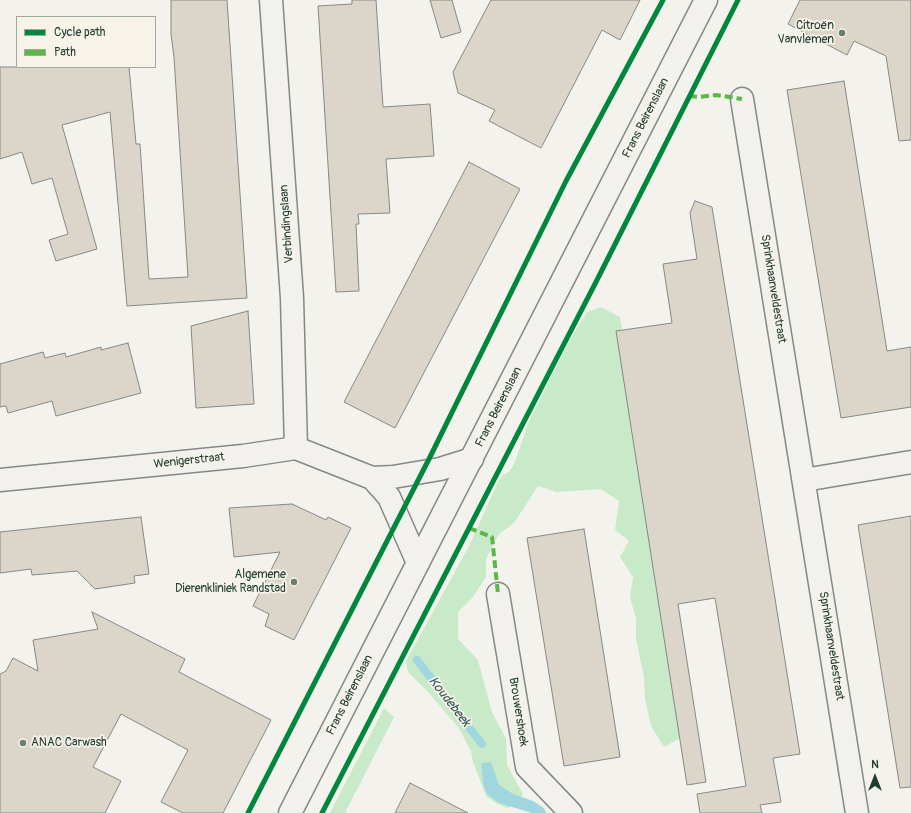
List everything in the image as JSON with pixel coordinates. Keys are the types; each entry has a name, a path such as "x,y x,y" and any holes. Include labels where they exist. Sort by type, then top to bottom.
{"street":[{"name":"Verbindingslaan","path":"271,0 292,298 296,448"},
{"name":"Frans Beirenslaan","path":"290,813 706,0"},
{"name":"Sprinkhaanveldestraat","path":"742,99 857,813"},
{"path":"296,448 372,478 393,477 440,469 472,459"},
{"name":"Wenigerstraat","path":"0,480 243,456 296,448"},
{"path":"804,480 911,462"},
{"path":"372,478 389,497 418,563"},
{"name":"Brouwershoek","path":"498,594 527,767 571,813"}],"green space":[{"path":"601,307 620,317 686,735 664,747 651,726 645,699 644,677 636,639 636,618 630,598 633,577 620,557 629,541 615,530 619,501 601,489 556,492 538,486 514,523 499,534 486,559 486,577 473,597 458,612 458,639 478,660 492,712 506,739 507,765 523,794 518,805 507,808 494,802 486,796 473,762 471,751 458,727 428,692 408,672 406,661 469,546 498,482 503,475 510,471 515,462 529,421 569,341 587,312"},
{"path":"384,708 394,717 345,813 330,813"}],"water":[{"path":"491,762 499,785 513,794 533,801 544,808 546,813 532,813 499,803 487,794 483,783 481,763"}],"building":[{"path":"171,0 227,0 247,298 127,306 110,112 62,125 97,249 56,261 49,240 68,234 52,178 32,184 22,152 0,159 0,67 129,68 136,144 140,144 149,279 188,277 174,57 171,34"},
{"path":"352,0 376,0 383,107 430,104 434,156 386,159 390,213 358,214 359,224 356,224 359,291 336,292 318,6 352,4"},
{"path":"430,0 452,0 461,32 441,38"},
{"path":"491,0 640,0 620,40 602,30 541,148 489,121 495,110 458,93 453,72"},
{"path":"800,0 911,0 911,140 899,141 886,56 854,41 847,55 788,24"},
{"path":"844,81 887,351 911,347 911,407 841,418 787,90"},
{"path":"469,162 520,189 395,428 344,402"},
{"path":"695,201 712,207 800,754 773,758 781,802 760,805 762,813 700,813 697,794 746,786 715,598 678,604 706,782 687,785 616,331 672,323 663,264 697,259 690,213"},
{"path":"248,311 254,404 196,408 191,326"},
{"path":"128,343 141,393 56,416 52,401 8,413 6,406 0,407 0,364 43,352 45,358 65,353 66,357 101,347 101,350"},
{"name":"Algemene Dierenkliniek Randstad","path":"292,504 326,520 328,517 351,528 294,640 265,626 269,614 253,606 280,552 234,557 229,508"},
{"path":"911,516 911,787 900,788 858,525"},
{"path":"141,517 149,574 134,576 135,583 95,589 77,571 32,575 31,569 0,573 0,532"},
{"path":"584,529 620,757 564,766 527,538"},
{"path":"92,612 185,659 179,672 271,720 223,813 183,813 161,802 188,750 121,714 93,767 121,781 105,813 0,813 0,674 6,671 13,658 38,671 33,640 98,629"},
{"path":"410,783 468,813 395,813"}],"waterway":[{"name":"Koudebeek","path":"417,660 482,744"}],"marked path":[{"path":"689,96 699,97 716,95 742,99"},
{"path":"469,528 492,537 498,594"}],"cycle path":[{"path":"248,813 430,457 566,181 663,0"},
{"path":"322,813 597,280 738,0"}],"place":[{"name":"Citroën Vanvlemen","path":"842,33"},
{"name":"Algemene Dierenkliniek Randstad","path":"294,582"},
{"name":"ANAC Carwash","path":"23,743"}]}
